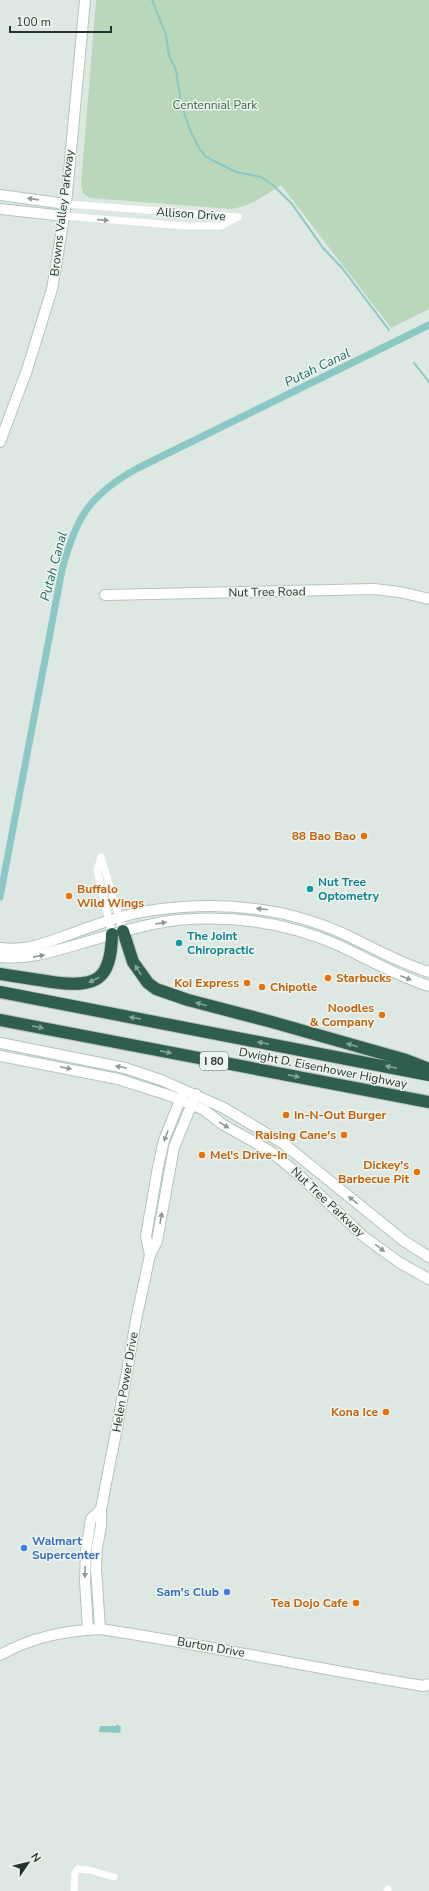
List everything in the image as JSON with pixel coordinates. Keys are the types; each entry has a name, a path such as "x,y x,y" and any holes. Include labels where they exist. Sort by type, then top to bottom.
{"highway":[{"path":"0,974 70,984 82,985 92,982 101,976 107,968 117,932"},
{"path":"117,932 133,962 144,978 156,989 195,1002 406,1060 429,1069"},
{"name":"Dwight D. Eisenhower Highway","path":"0,992 429,1075"},
{"name":"Dwight D. Eisenhower Highway","path":"0,1020 429,1102"}],"main road":[{"name":"Browns Valley Parkway","path":"0,442 27,370 52,289 66,204 85,0"},
{"name":"Allison Drive","path":"0,195 66,204"},
{"name":"Allison Drive","path":"0,209 64,216"},
{"name":"Nut Tree Road","path":"105,595 374,589 400,592 429,599"},
{"path":"0,948 14,949 36,946 108,921 153,910 217,905 276,911 321,924 391,957 429,972"},
{"path":"0,957 24,958 43,955 117,932 155,924 195,919 231,920 264,923 304,932 322,939 399,976 429,986"},
{"path":"264,923 276,919 314,928 321,924"},
{"path":"322,939 328,934 333,935 381,958 391,957"},
{"name":"Nut Tree Parkway","path":"0,1043 125,1068 184,1089 204,1110 222,1124 270,1151 298,1174 364,1236 400,1263 429,1279"},
{"name":"Nut Tree Parkway","path":"0,1056 118,1079 180,1099 194,1099 224,1108 284,1144 404,1241 429,1257"},
{"name":"Helen Power Drive","path":"150,1255 146,1236 158,1167 164,1140 184,1089"},
{"name":"Helen Power Drive","path":"100,1629 96,1569 97,1547 101,1526 101,1509 136,1320 150,1255 157,1241 174,1148 194,1099"},
{"name":"Helen Power Drive","path":"88,1630 85,1581 86,1550 91,1519 101,1509"},
{"name":"Burton Drive","path":"0,1655 26,1642 38,1638 76,1630 100,1629 427,1687"}],"street":[{"name":"Allison Drive","path":"64,216 186,226 221,226 238,217 66,204"},
{"path":"101,857 120,918 117,932 108,921 97,870 101,857"},
{"path":"74,1891 75,1873 78,1869 89,1870 114,1877"}],"green space":[{"name":"Centennial Park","path":"96,0 429,0 429,309 391,328 281,185 252,203 232,209 90,198 83,193 81,185"}],"water":[{"path":"117,1724 121,1727 120,1733 99,1732 100,1726 116,1726"}],"waterway":[{"path":"152,0 166,35 169,56 176,70 181,103 190,130 199,148 205,156 212,160 236,172 261,177 274,186 292,204 323,248 342,268 389,330"},
{"name":"Putah Canal","path":"0,897 62,570 73,536 87,509 107,488 138,468 429,325"},
{"path":"414,363 429,382"}],"place":[{"name":"88 Bao Bao","path":"364,836"},
{"name":"Nut Tree Optometry","path":"310,889"},
{"name":"Buffalo Wild Wings","path":"69,896"},
{"name":"The Joint Chiropractic","path":"179,943"},
{"name":"Starbucks","path":"328,978"},
{"name":"Koi Express","path":"247,983"},
{"name":"Chipotle","path":"262,987"},
{"name":"Noodles & Company","path":"382,1015"},
{"name":"In-N-Out Burger","path":"286,1115"},
{"name":"Raising Cane's","path":"344,1135"},
{"name":"Mel's Drive-In","path":"202,1155"},
{"name":"Dickey's Barbecue Pit","path":"417,1172"},
{"name":"Kona Ice","path":"386,1412"},
{"name":"Walmart Supercenter","path":"24,1548"},
{"name":"Sam's Club","path":"227,1592"},
{"name":"Tea Dojo Cafe","path":"356,1603"}]}
